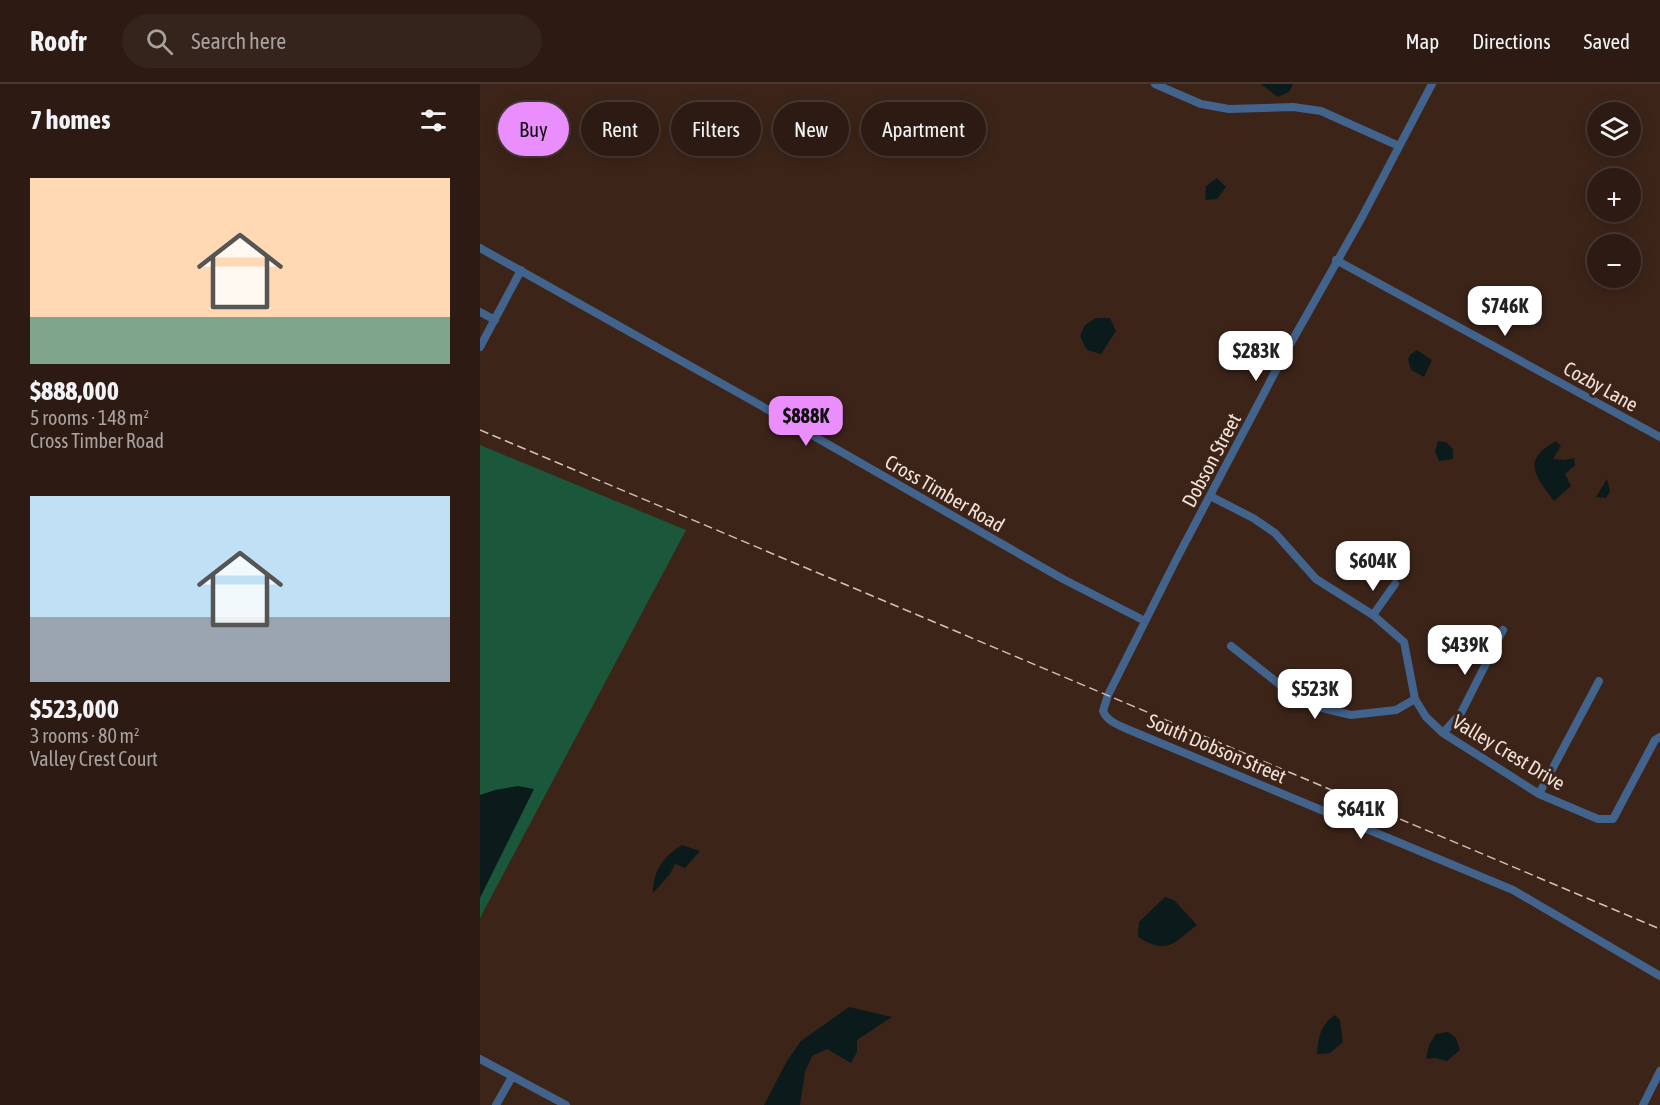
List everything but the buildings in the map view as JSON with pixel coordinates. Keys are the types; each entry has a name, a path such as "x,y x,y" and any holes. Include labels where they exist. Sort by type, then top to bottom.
{"street":[{"path":"1155,84 1172,88 1201,104 1229,109 1293,107 1321,111 1399,146"},
{"name":"Dobson Street","path":"1108,695 1210,496 1432,84"},
{"name":"Cross Timber Road","path":"480,248 751,400 1053,574 1144,621"},
{"name":"Cozby Lane","path":"1336,260 1660,437"},
{"path":"480,347 521,270"},
{"path":"480,312 495,320"},
{"name":"Valley Crest Drive","path":"1210,496 1253,518 1275,533 1316,579 1372,615 1404,642 1415,699 1426,717 1443,733 1539,794 1598,819 1613,819 1655,740 1660,737"},
{"path":"1372,615 1395,584"},
{"path":"1443,733 1461,713 1503,630"},
{"path":"1232,646 1298,699 1318,707 1351,715 1396,710 1415,699"},
{"path":"1539,794 1599,681"},
{"name":"South Dobson Street","path":"1108,695 1103,711 1105,717 1112,722 1513,890 1660,976"},
{"path":"480,1059 566,1105"},
{"path":"1642,1105 1660,1071"},
{"path":"496,1105 512,1077"}],"green space":[{"path":"480,445 686,530 480,918"}],"shaded area":[{"path":"1261,84 1293,84 1289,92 1278,97"},
{"path":"1217,178 1226,187 1217,199 1205,200 1206,186"},
{"path":"1096,318 1110,318 1116,331 1101,354 1087,350 1080,336 1085,325"},
{"path":"1417,350 1432,360 1424,377 1411,370 1408,359"},
{"path":"1438,441 1446,442 1453,449 1453,459 1439,461 1435,452"},
{"path":"1556,441 1561,446 1553,459 1574,458 1575,465 1565,474 1571,486 1554,501 1537,476 1535,462 1545,448"},
{"path":"1607,479 1610,491 1606,498 1596,497"},
{"path":"518,786 534,789 480,898 480,795"},
{"path":"682,845 700,851 685,868 675,864 670,874 653,893 655,877 661,864"},
{"path":"1165,897 1174,900 1197,925 1175,942 1163,946 1138,937 1139,922"},
{"path":"849,1007 892,1017 857,1040 857,1052 851,1063 827,1049 812,1056 805,1072 800,1105 764,1105 787,1061 801,1041"},
{"path":"1335,1015 1340,1020 1343,1042 1330,1053 1317,1054 1321,1032 1326,1023"},
{"path":"1448,1032 1456,1038 1460,1050 1447,1061 1435,1058 1426,1059 1429,1045 1436,1034"}],"railway":[{"path":"480,430 1660,929"}]}
